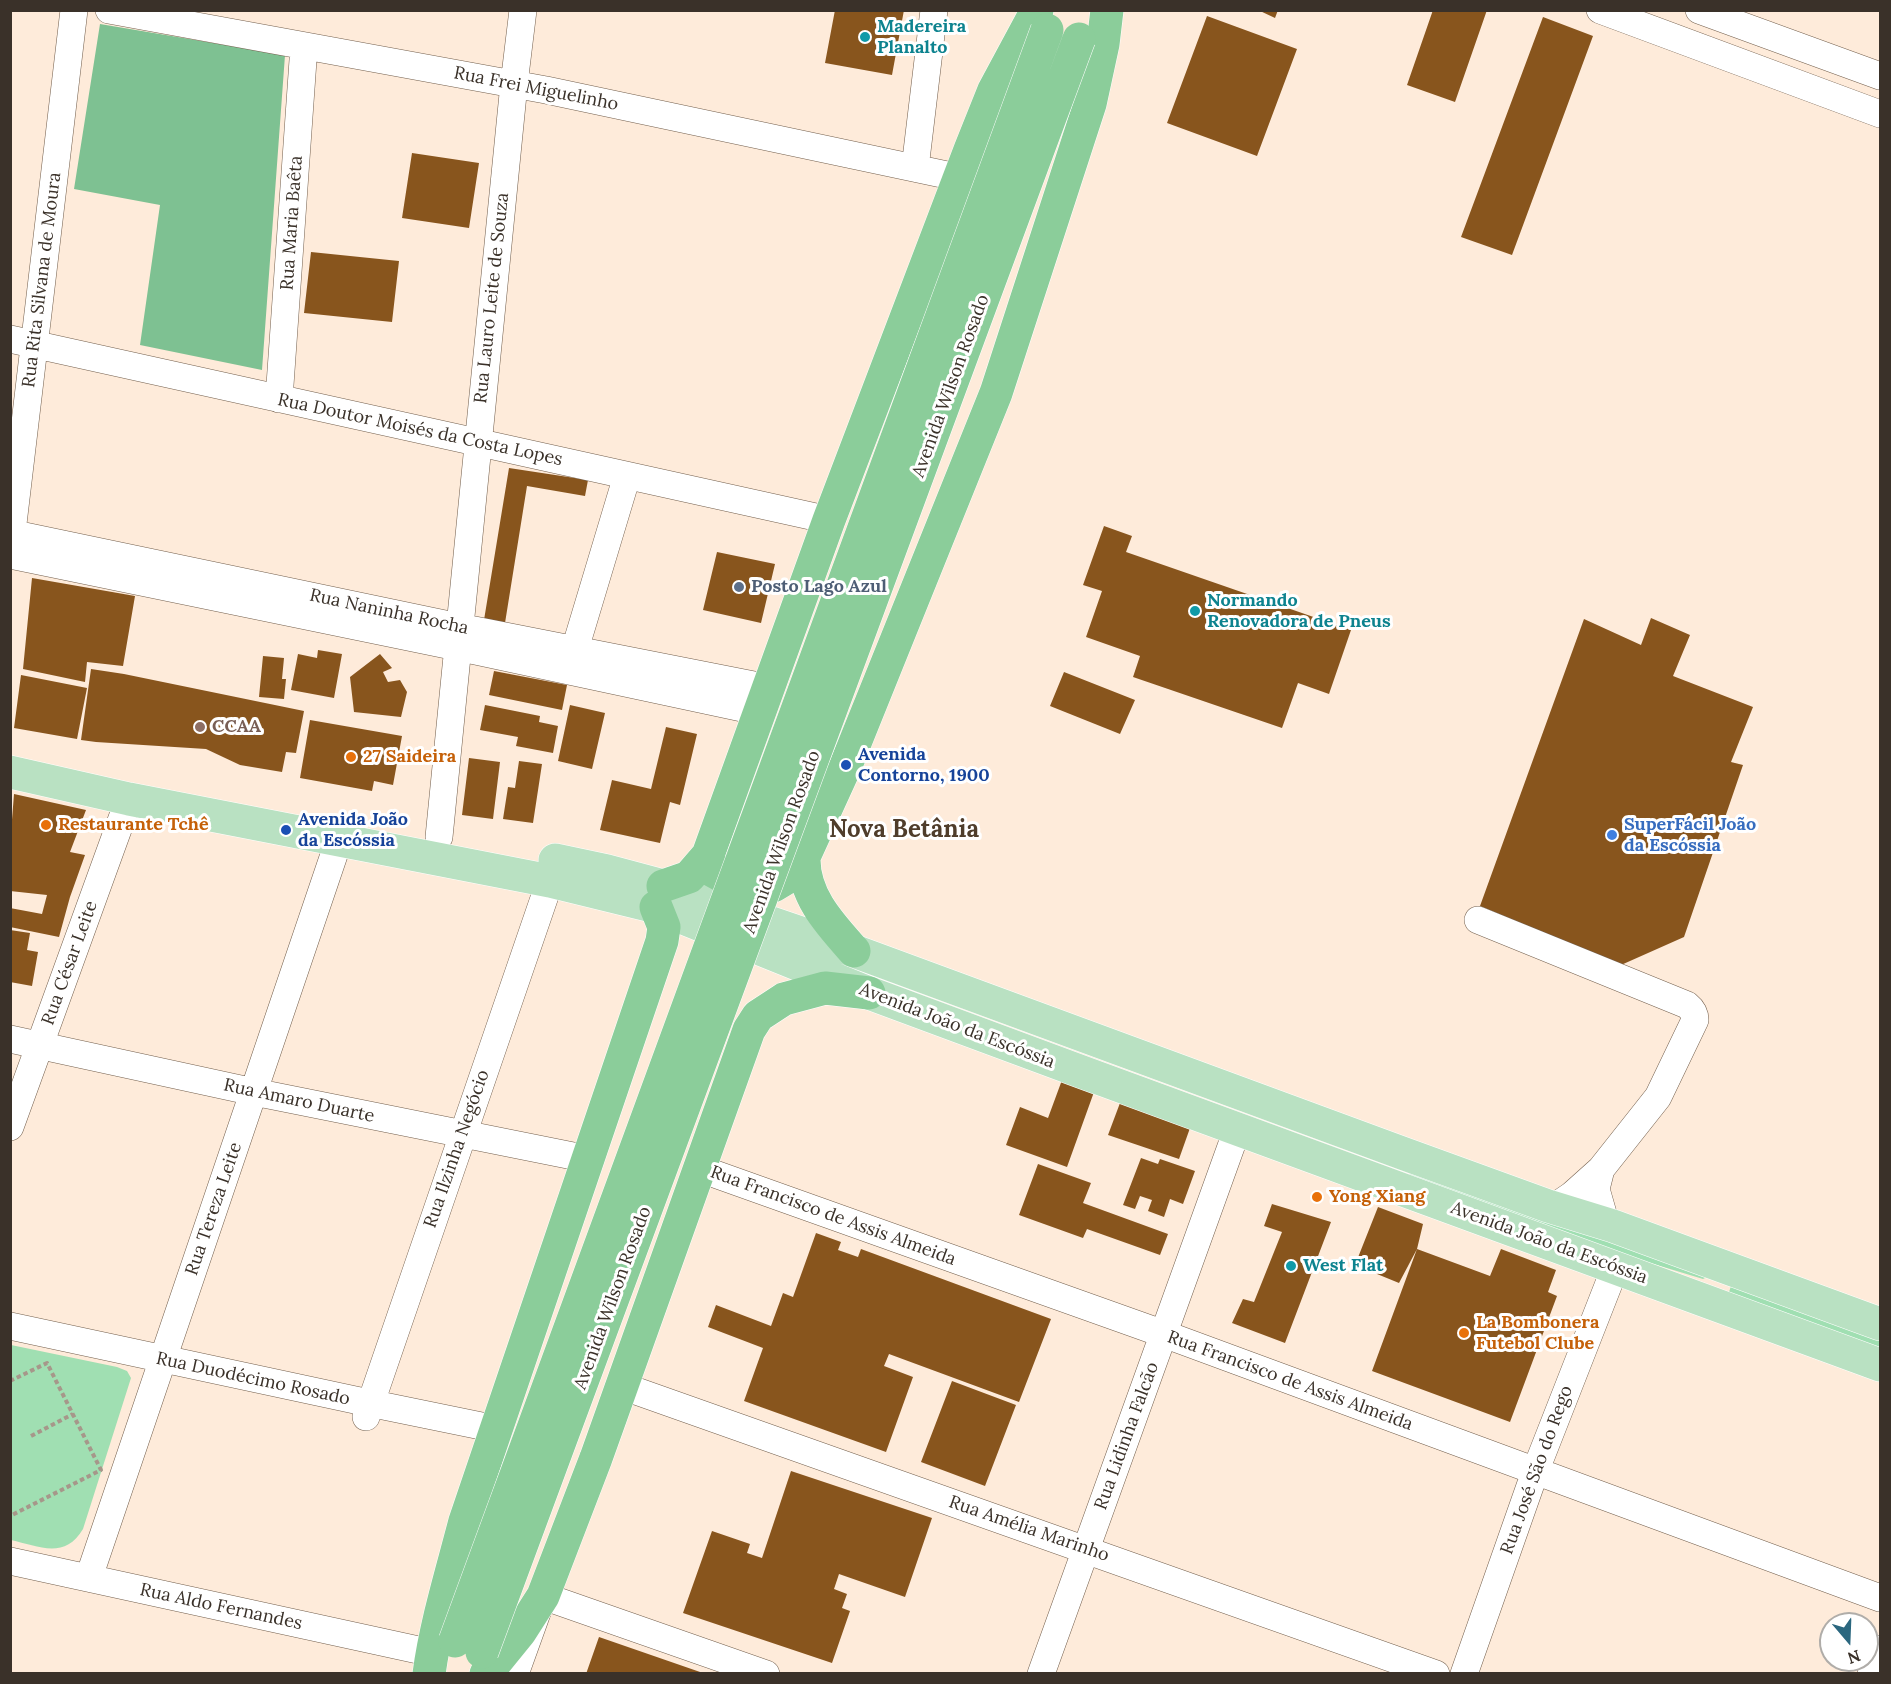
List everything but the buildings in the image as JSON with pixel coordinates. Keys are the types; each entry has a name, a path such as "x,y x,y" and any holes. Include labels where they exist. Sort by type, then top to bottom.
{"highway":[{"path":"708,855 713,871 737,884 760,888 783,882 793,874 804,858 846,765 996,393 1090,104 1103,44 1107,10"},
{"path":"869,993 825,988 784,999 758,1016 749,1030 596,1458 543,1596 520,1632 457,1663 465,1521 662,940 664,927 659,896 689,877 708,855 829,520 994,90 1046,17"},
{"name":"Avenida Wilson Rosado","path":"457,1663 1046,17"},
{"name":"Avenida Wilson Rosado","path":"457,1663 1084,25"},
{"path":"804,858 808,887 817,906 854,951"},
{"path":"634,1022 657,985 666,978 674,975 721,988 736,998 741,1008 736,1065"}],"main road":[{"name":"Avenida João da Escóssia","path":"10,752 607,871 869,993 1293,1151 1881,1365"},
{"name":"Avenida João da Escóssia","path":"10,772 129,799 550,881 659,896 854,951 1552,1208 1606,1224 1881,1324"},
{"path":"1082,1072 1083,1057 1092,1052 1165,1078 1208,1082"},
{"path":"1293,1151 1336,1157 1376,1171 1386,1172 1398,1165 1402,1153"},
{"path":"1629,1272 1667,1274 1709,1285 1720,1279 1727,1267"}],"street":[{"name":"Rua Rita Silvana de Moura","path":"11,543 23,342 74,10"},
{"name":"Rua Frei Miguelinho","path":"109,10 513,84 961,178"},
{"name":"Rua Lauro Leite de Souza","path":"439,837 513,84 523,10"},
{"path":"915,168 934,10"},
{"path":"1600,10 1881,114"},
{"path":"1699,10 1881,76"},
{"path":"1686,42 1712,45 1768,67 1781,66 1786,57 1778,46 1749,30"},
{"name":"Rua Maria Baêta","path":"279,399 304,46"},
{"name":"Rua Doutor Moisés da Costa Lopes","path":"23,342 829,520"},
{"path":"575,649 627,476"},
{"name":"Rua Naninha Rocha","path":"11,543 765,700"},
{"name":"Rua Naninha Rocha","path":"458,637 575,649 765,700"},
{"name":"Rua César Leite","path":"10,1127 129,799"},
{"name":"Rua Tereza Leite","path":"89,1577 339,840"},
{"name":"Rua Ilzinha Negócio","path":"367,1410 550,881"},
{"path":"1478,920 1687,1005 1693,1011 1695,1020 1658,1097 1601,1169 1572,1195 1552,1208"},
{"name":"Rua Amaro Duarte","path":"10,1039 254,1092 588,1159"},
{"name":"Rua Lidinha Falcão","path":"1041,1674 1237,1130"},
{"name":"Rua Francisco de Assis Almeida","path":"698,1168 1164,1334 1881,1599"},
{"path":"1601,1169 1596,1189 1606,1224"},
{"name":"Rua José São do Rego","path":"1464,1674 1534,1472 1629,1272"},
{"name":"Rua Duodécimo Rosado","path":"10,1326 161,1365 494,1437"},
{"name":"Rua Duodécimo Rosado","path":"10,1338 161,1365"},
{"name":"Rua Amélia Marinho","path":"622,1386 1436,1674"},
{"name":"Rua Aldo Fernandes","path":"10,1561 89,1577 457,1663"},
{"path":"515,1674 543,1596 766,1674"},
{"path":"1871,1674 1881,1649"}],"path":[{"path":"10,1381 47,1362 101,1470 10,1516"},
{"path":"31,1436 73,1414"}],"green space":[{"path":"100,24 285,55 262,370 140,345 160,205 74,189"},
{"path":"1411,1169 1707,1277 1703,1279 1647,1262 1408,1178"},
{"path":"1732,1283 1880,1337 1880,1354 1727,1298"},
{"path":"11,1345 117,1367 127,1371 131,1378 83,1529 76,1539 59,1548 41,1547 11,1540"}],"place":[{"name":"Madereira Planalto","path":"865,37"},
{"name":"Posto Lago Azul","path":"739,587"},
{"name":"Normando Renovadora de Pneus","path":"1195,611"},
{"name":"CCAA","path":"200,727"},
{"name":"27 Saideira","path":"351,757"},
{"name":"Avenida Contorno, 1900","path":"846,765"},
{"name":"Restaurante Tchê","path":"46,825"},
{"name":"Avenida João da Escóssia","path":"286,830"},
{"name":"SuperFácil João da Escóssia","path":"1612,835"},
{"name":"Yong Xiang","path":"1317,1197"},
{"name":"West Flat","path":"1291,1266"},
{"name":"La Bombonera Futebol Clube","path":"1464,1333"}],"district":[{"name":"Nova Betânia","path":"904,830"}]}
